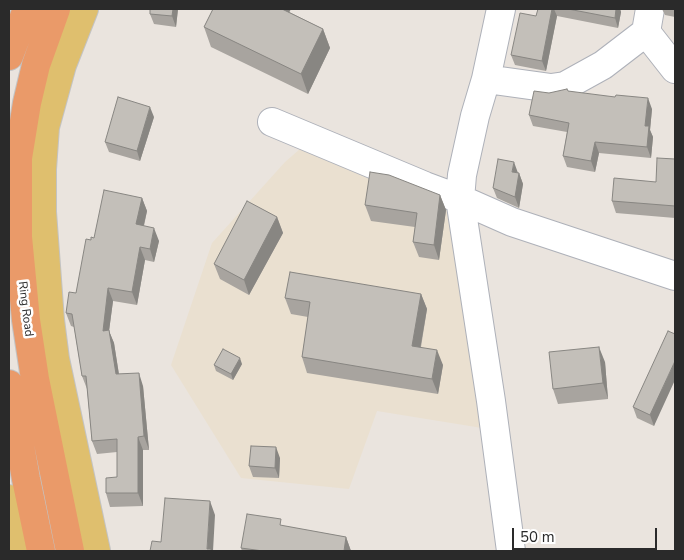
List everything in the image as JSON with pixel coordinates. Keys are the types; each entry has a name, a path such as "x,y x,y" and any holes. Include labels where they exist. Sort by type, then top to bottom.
{"highway":[{"path":"9,56 27,9"},
{"name":"Ring Road","path":"56,9 36,65 26,103 18,158 18,237 32,362 70,551"},
{"path":"9,384 41,551"}],"main road":[{"path":"84,9 75,27 62,65 45,127 42,169 42,212 50,320 56,359 96,551"},
{"path":"9,499 19,551"}],"street":[{"path":"502,9 486,79 475,116 462,175 460,199 491,401 511,551"},
{"path":"486,79 551,88 565,86 603,65 648,21 675,69"},
{"path":"272,122 512,222 675,276"}],"shaded area":[{"path":"300,149 325,155 450,200 482,428 377,411 349,489 241,478 171,365 212,243 285,162"}],"building":[{"path":"150,9 173,9 172,16 150,14"},
{"path":"213,9 282,9 323,29 301,74 204,27"},
{"path":"538,9 552,9 542,61 511,55 520,13 536,16"},
{"path":"568,9 616,9 615,18"},
{"path":"567,89 568,91 615,97 616,95 648,98 645,126 649,126 647,147 595,142 591,161 563,156 569,123 529,115 534,91 549,93"},
{"path":"118,97 150,107 137,151 105,142"},
{"path":"657,158 675,159 675,206 612,201 614,178 656,182"},
{"path":"498,159 514,162 512,172 519,173 515,197 493,188"},
{"path":"370,172 389,175 440,195 434,245 413,242 417,213 365,205"},
{"path":"104,190 142,198 136,224 154,228 150,249 140,247 132,292 108,288 103,331 109,330 116,374 139,373 144,436 138,437 138,493 106,493 106,478 117,477 117,439 92,441 86,376 82,376 72,314 66,313 69,292 76,293 86,239 91,240 91,237 94,238"},
{"path":"247,201 277,217 244,280 214,264"},
{"path":"290,272 421,294 412,346 437,350 432,379 302,357 310,302 285,298"},
{"path":"668,331 675,334 675,361 650,415 633,407"},
{"path":"599,347 603,383 553,389 549,352"},
{"path":"223,349 240,358 231,374 214,365"},
{"path":"251,446 276,447 275,468 249,466"},
{"path":"165,498 210,501 207,549 211,549 211,551 150,551 152,541 161,542"},
{"path":"247,514 281,519 280,525 346,537 344,551 263,551 241,548"}]}
